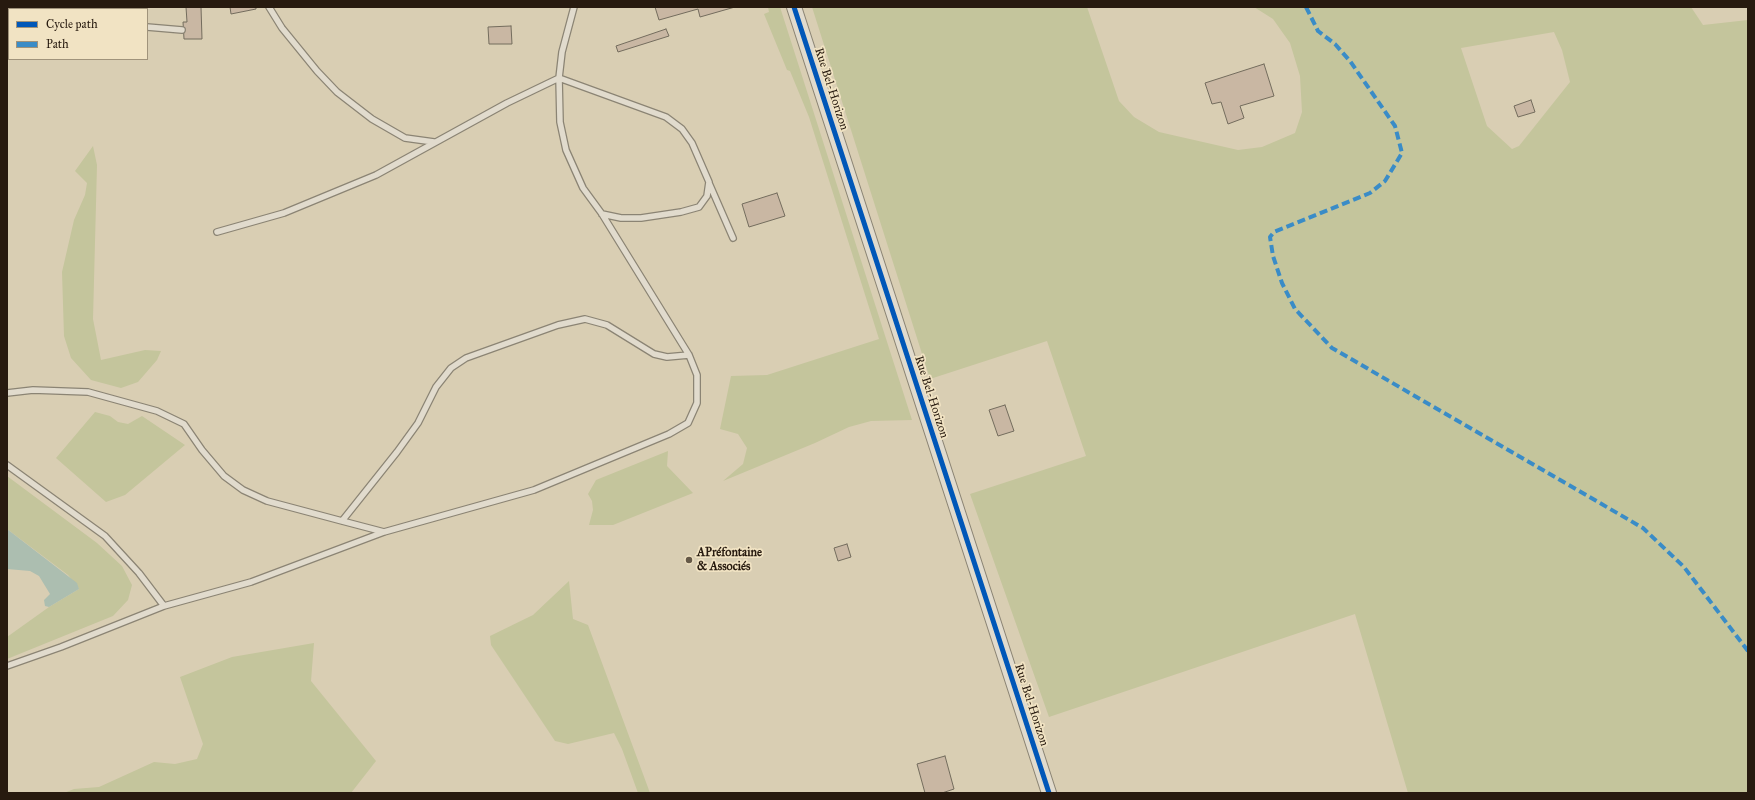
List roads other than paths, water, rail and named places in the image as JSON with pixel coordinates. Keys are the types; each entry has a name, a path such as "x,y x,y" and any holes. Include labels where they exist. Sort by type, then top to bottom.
{"street":[{"name":"Rue Bel-Horizon","path":"794,7 1049,793"}],"lane":[{"path":"269,7 282,28 317,71 337,92 372,119 405,138 435,142"},
{"path":"7,666 61,647 164,606 251,582 384,532 534,490 669,434 688,423 697,403 697,375 689,355 602,214 583,188 566,150 560,122 559,78 562,52 574,7"},
{"path":"148,28 182,30"},
{"path":"217,232 291,210 376,175 507,103 559,78 666,117 682,130 692,142 733,238"},
{"path":"602,214 621,218 641,218 681,212 699,207 707,196 709,182"},
{"path":"342,521 418,423 436,387 451,368 466,358 558,325 585,319 607,325 654,354 667,357 689,355"},
{"path":"7,393 33,390 88,392 157,411 184,424 202,450 224,476 244,490 267,501 384,532"},
{"path":"7,466 104,536 139,573 164,606"}],"place":[{"name":"APréfontaine & Associés","path":"689,560"}]}
